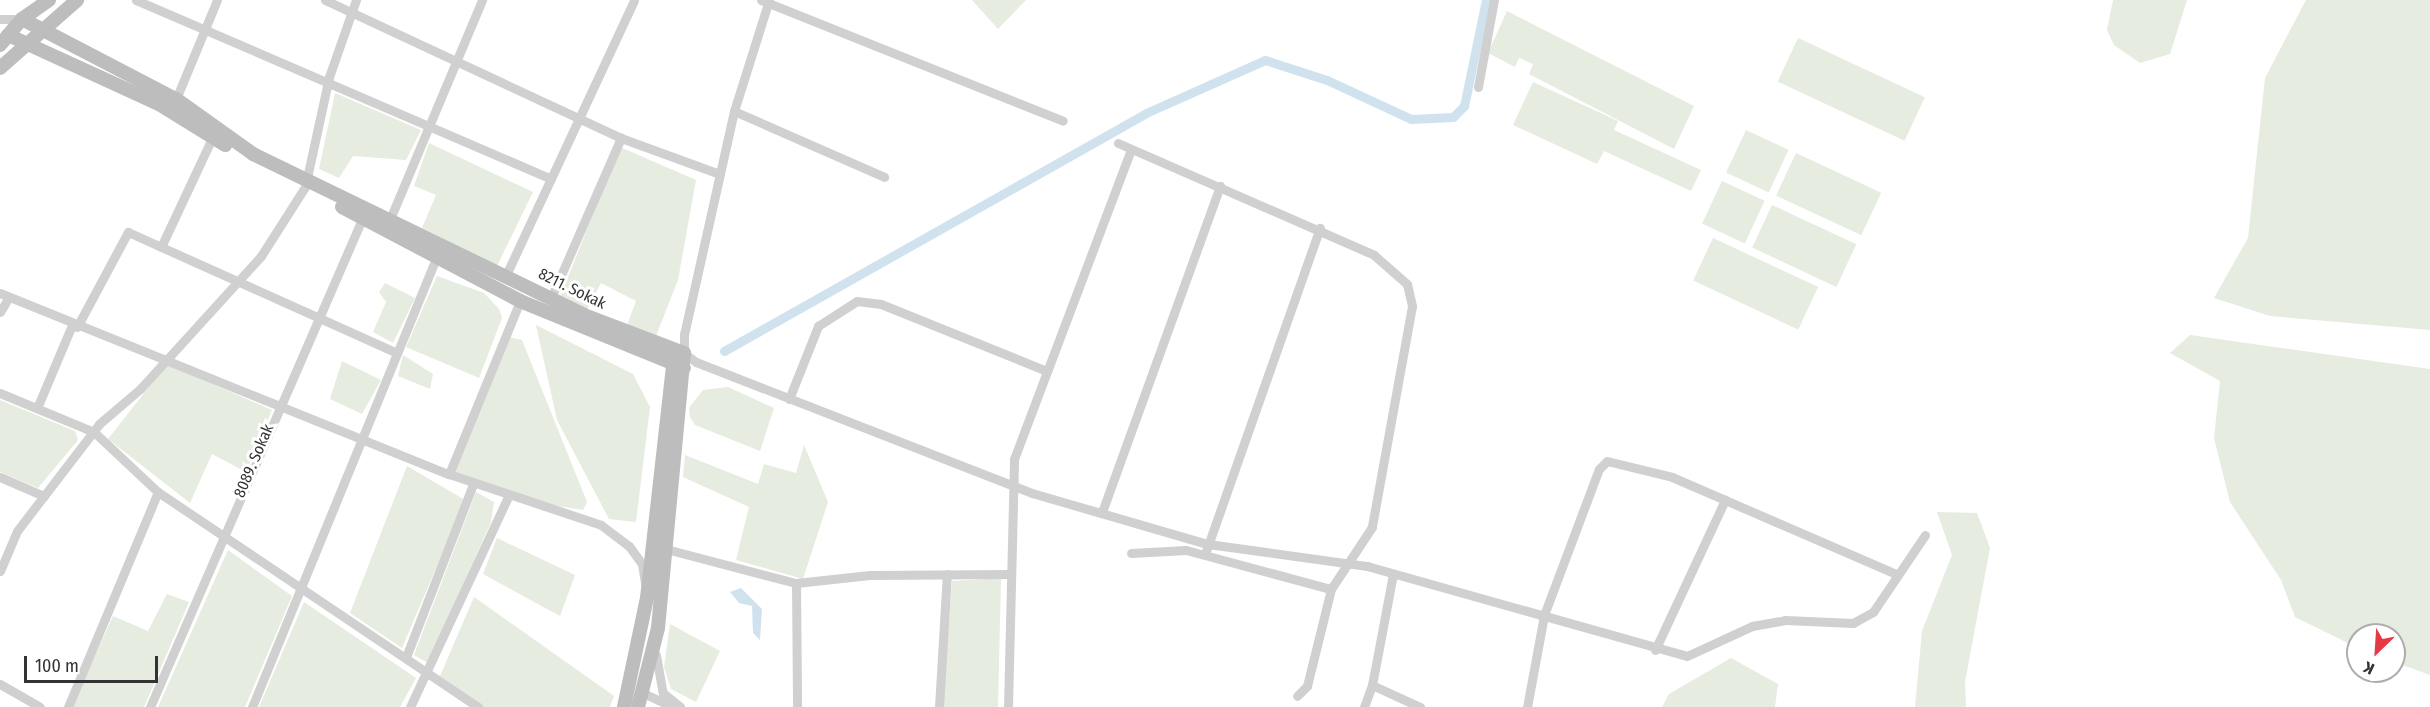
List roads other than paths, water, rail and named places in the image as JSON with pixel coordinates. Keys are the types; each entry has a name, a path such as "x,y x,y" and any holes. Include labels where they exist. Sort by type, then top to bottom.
{"street":[{"path":"4,40 22,19 49,0"},
{"path":"0,68 42,28 77,0"},
{"path":"136,0 202,32 330,81 430,128 551,178"},
{"path":"176,99 217,0"},
{"path":"325,0 455,64 621,138 720,174"},
{"path":"0,571 2,559 17,531 44,495 94,432 237,282 306,183 330,81 356,0"},
{"path":"390,219 482,0"},
{"path":"506,275 633,0"},
{"path":"1478,87 1494,0"},
{"path":"680,707 663,693 655,669 684,334 734,111 766,1 1063,121"},
{"path":"4,40 0,19 22,19"},
{"name":"8211. Sokak","path":"22,19 135,75 176,99 253,154 306,183 390,219 682,360"},
{"path":"4,40 24,45 159,104 212,138 306,183 363,217 520,301 789,399 1011,485 1208,544 1345,563 1393,574 1544,615 1655,650 1687,656 1752,626 1785,620 1853,623 1874,612 1894,573 1925,535"},
{"path":"734,111 884,177"},
{"path":"161,247 212,138"},
{"path":"551,298 621,138"},
{"path":"1118,143 1320,228 1393,267 1407,284 1412,306 1372,527 1345,563 1331,589 1307,686 1297,696"},
{"path":"1008,707 1011,485 1014,459 1131,149"},
{"path":"1102,512 1220,186"},
{"name":"8089. Sokak","path":"150,707 316,316 363,217"},
{"path":"1205,554 1320,228"},
{"path":"37,408 75,326 128,232 395,352"},
{"path":"252,707 395,352 437,255"},
{"path":"0,312 4,295 75,326 165,357 359,440 473,484 601,525 629,546 642,564 647,598"},
{"path":"789,399 818,326 857,300 881,304 1047,371"},
{"path":"449,474 520,301"},
{"path":"624,707 647,598 682,360"},
{"path":"0,393 94,432 158,492 430,671 478,707"},
{"path":"1527,707 1544,615 1599,469 1607,461 1642,467 1894,573"},
{"path":"0,477 44,495"},
{"path":"406,657 473,484"},
{"path":"68,707 158,492"},
{"path":"410,707 430,671 508,497"},
{"path":"1655,650 1725,500"},
{"path":"666,549 796,583 947,574 1011,573"},
{"path":"1131,553 1205,554 1331,589"},
{"path":"939,707 947,574"},
{"path":"1364,707 1372,685 1393,574"},
{"path":"796,583 797,707"},
{"path":"638,707 658,628"},
{"path":"0,684 40,707"},
{"path":"1372,685 1420,707"},
{"path":"643,693 673,707"}],"water":[{"path":"741,588 762,609 760,640 753,633 752,606 739,603 730,592"}],"waterway":[{"path":"724,351 1146,113 1265,60 1327,80 1411,119 1453,117 1464,106 1486,0"}]}
